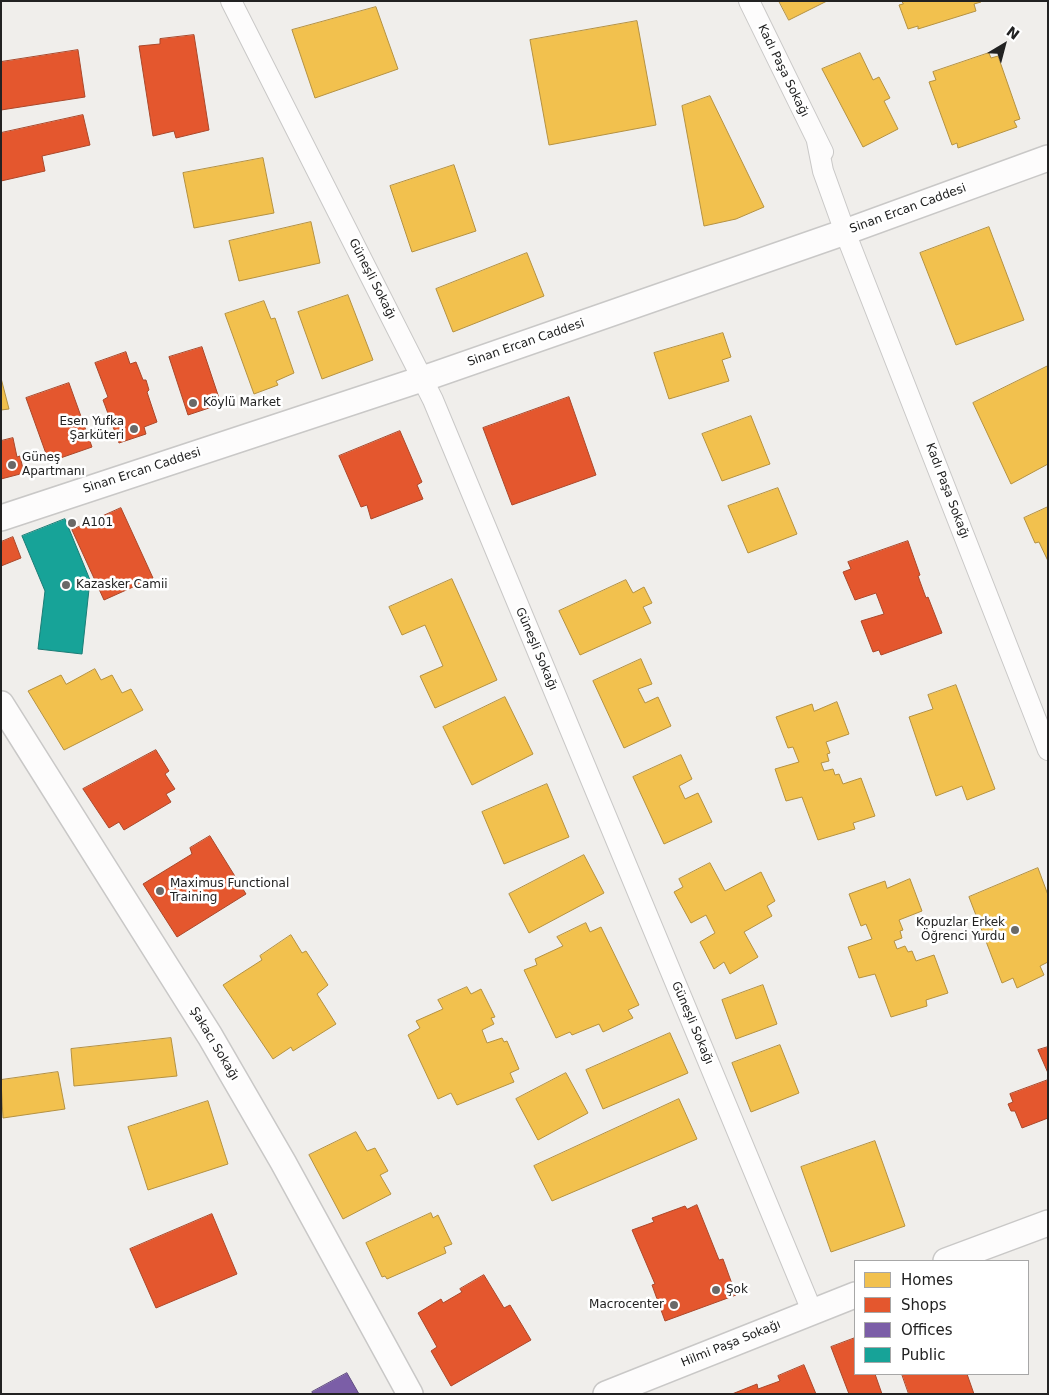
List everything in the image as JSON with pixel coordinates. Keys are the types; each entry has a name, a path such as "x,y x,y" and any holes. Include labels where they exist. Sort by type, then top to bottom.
{"street":[{"name":"Güneşli Sokağı","path":"231,1 422,378 812,1311"},
{"name":"Kadı Paşa Sokağı","path":"748,1 817,140 823,171 845,232 1048,750"},
{"name":"Sinan Ercan Caddesi","path":"1,518 422,378 845,232 1048,158"},
{"name":"Şakacı Sokağı","path":"1,704 210,1036 288,1170 410,1394"},
{"path":"949,1260 1048,1223"},
{"name":"Hilmi Paşa Sokağı","path":"606,1394 854,1295"}],"building: Homes":[{"path":"779,1 827,1 789,20"},
{"path":"902,1 981,2 974,4 976,11 918,29 918,26 908,29 899,5 903,4"},
{"path":"376,7 398,69 315,98 292,30"},
{"path":"637,21 656,125 549,145 530,40"},
{"path":"860,53 873,80 879,77 890,98 884,101 898,129 863,147 822,69"},
{"path":"989,53 991,58 998,56 1020,119 1014,121 1017,127 958,148 957,143 952,145 929,82 936,80 933,72"},
{"path":"710,96 764,207 736,219 704,226 682,106"},
{"path":"263,158 274,213 194,228 183,173"},
{"path":"454,165 476,231 412,252 390,186"},
{"path":"311,222 320,263 239,281 229,241"},
{"path":"989,227 1024,320 956,345 920,253"},
{"path":"527,253 544,296 453,332 436,289"},
{"path":"348,295 373,360 322,379 298,312"},
{"path":"264,301 271,319 275,318 294,373 276,381 278,385 254,394 225,314"},
{"path":"723,333 731,357 722,360 729,381 669,399 654,353"},
{"path":"1048,366 1048,464 1011,484 973,403"},
{"path":"1,378 9,409 1,410"},
{"path":"751,416 770,464 722,481 702,434"},
{"path":"778,488 797,534 748,553 728,506"},
{"path":"1048,507 1048,561 1039,542 1035,543 1024,518"},
{"path":"452,579 497,680 435,708 420,676 443,666 425,625 402,635 389,607"},
{"path":"626,580 633,593 644,587 652,603 643,607 651,623 580,655 559,611"},
{"path":"641,659 652,684 638,689 645,703 658,697 671,726 624,748 593,681"},
{"path":"95,669 101,680 112,675 122,693 131,689 143,710 64,750 28,691 61,675 66,684"},
{"path":"956,685 995,789 967,800 962,786 936,796 909,717 933,709 928,695"},
{"path":"505,697 533,754 472,785 443,727"},
{"path":"837,702 849,734 826,742 830,753 827,754 829,761 821,763 824,771 833,769 835,775 839,774 843,784 861,778 875,816 853,823 855,829 818,840 802,797 786,801 775,769 799,762 793,747 788,748 776,717 812,704 814,711"},
{"path":"681,755 692,779 679,786 685,799 698,793 712,822 664,844 633,777"},
{"path":"547,784 569,837 504,864 482,812"},
{"path":"584,855 604,893 529,933 509,894"},
{"path":"710,863 725,891 761,872 775,901 767,906 772,916 744,932 758,957 730,974 724,962 714,969 700,942 715,933 706,915 691,923 674,892 683,887 679,879"},
{"name":"Kopuzlar Erkek Öğrenci Yurdu","path":"1038,868 1048,895 1048,962 1040,966 1044,975 1017,988 1013,978 1002,983 969,897"},
{"path":"910,879 922,911 899,920 903,930 900,931 902,938 894,941 897,949 905,946 908,952 912,951 916,961 934,955 948,993 926,1000 927,1006 891,1017 875,974 859,978 848,947 872,939 866,924 861,926 849,894 885,881 887,888"},
{"path":"586,923 590,932 601,927 639,1005 628,1010 633,1018 603,1032 599,1024 572,1035 570,1032 556,1038 524,970 537,965 535,959 563,946 557,937"},
{"path":"291,935 302,953 306,951 328,985 317,994 336,1024 293,1051 291,1047 273,1059 223,985 262,960 260,956"},
{"path":"763,985 777,1024 736,1039 722,1000"},
{"path":"467,987 471,994 481,989 495,1017 491,1018 494,1024 482,1030 487,1043 502,1038 504,1042 507,1041 519,1069 510,1073 514,1082 457,1105 451,1093 438,1099 408,1035 420,1028 416,1021 443,1009 438,1000"},
{"path":"670,1033 688,1073 603,1109 586,1070"},
{"path":"171,1038 177,1076 74,1086 71,1049"},
{"path":"780,1045 799,1093 751,1112 732,1063"},
{"path":"58,1072 65,1109 3,1118 1,1080"},
{"path":"566,1073 588,1113 538,1140 516,1099"},
{"path":"679,1099 697,1139 552,1201 534,1166"},
{"path":"208,1101 228,1164 148,1190 128,1127"},
{"path":"356,1132 367,1151 375,1148 388,1171 380,1175 391,1194 343,1219 309,1155"},
{"path":"875,1141 905,1226 831,1252 801,1167"},
{"path":"431,1213 433,1218 438,1215 452,1244 444,1247 446,1253 387,1279 385,1276 382,1277 366,1243"}],"building: Shops":[{"path":"194,35 209,130 176,138 174,131 153,136 139,46 160,44 160,39"},
{"path":"78,50 85,97 1,110 1,62"},
{"path":"83,115 90,145 42,156 45,171 1,181 1,133"},
{"path":"202,347 221,404 188,415 169,357"},
{"path":"126,352 130,364 136,362 143,380 146,380 149,390 147,392 157,422 144,427 146,434 119,443 103,400 108,397 95,363"},
{"path":"69,383 92,447 49,462 26,398"},
{"path":"569,397 596,475 512,505 483,428"},
{"path":"400,431 422,482 417,485 423,499 371,519 367,505 361,507 339,456"},
{"name":"Güneş Apartmanı","path":"13,438 17,457 20,456 24,473 1,479 1,441"},
{"path":"121,508 153,578 104,600 72,530"},
{"path":"13,537 21,558 1,566 1,542"},
{"path":"908,541 926,598 928,597 942,633 881,655 879,650 873,652 861,621 884,614 876,593 855,600 843,572 851,569 848,562"},
{"path":"156,750 169,771 165,774 175,789 166,794 171,802 124,830 119,822 109,828 83,789"},
{"path":"210,836 246,894 177,937 143,884 192,854 190,848"},
{"path":"1048,1047 1048,1073 1038,1050"},
{"path":"1048,1080 1048,1118 1022,1128 1015,1111 1011,1111 1008,1104 1013,1102 1010,1094"},
{"path":"697,1205 719,1260 723,1259 736,1295 665,1321 652,1285 655,1284 632,1230 654,1222 652,1218 685,1206 687,1209"},
{"path":"212,1214 237,1274 156,1308 130,1249"},
{"path":"484,1275 504,1308 510,1305 531,1340 451,1386 431,1351 437,1347 418,1313 441,1299 443,1303 462,1292 460,1289"},
{"path":"854,1338 854,1375 875,1375 882,1394 849,1394 831,1347"},
{"path":"804,1365 816,1394 732,1394 757,1384 758,1389 780,1381 778,1376"},
{"path":"902,1375 967,1375 974,1394 909,1394"}],"building: Offices":[{"path":"347,1373 359,1394 313,1394 312,1392"}],"building: Public":[{"name":"Kazasker Camii","path":"65,519 90,580 82,654 38,649 45,591 22,536"}],"place":[{"name":"Köylü Market","path":"193,403"},
{"name":"Esen Yufka Şarküteri","path":"134,429"},
{"name":"Güneş Apartmanı","path":"12,465"},
{"name":"A101","path":"72,523"},
{"name":"Kazasker Camii","path":"66,585"},
{"name":"Maximus Functional Training","path":"160,891"},
{"name":"Kopuzlar Erkek Öğrenci Yurdu","path":"1015,930"},
{"name":"Şok","path":"716,1290"},
{"name":"Macrocenter","path":"674,1305"}]}
